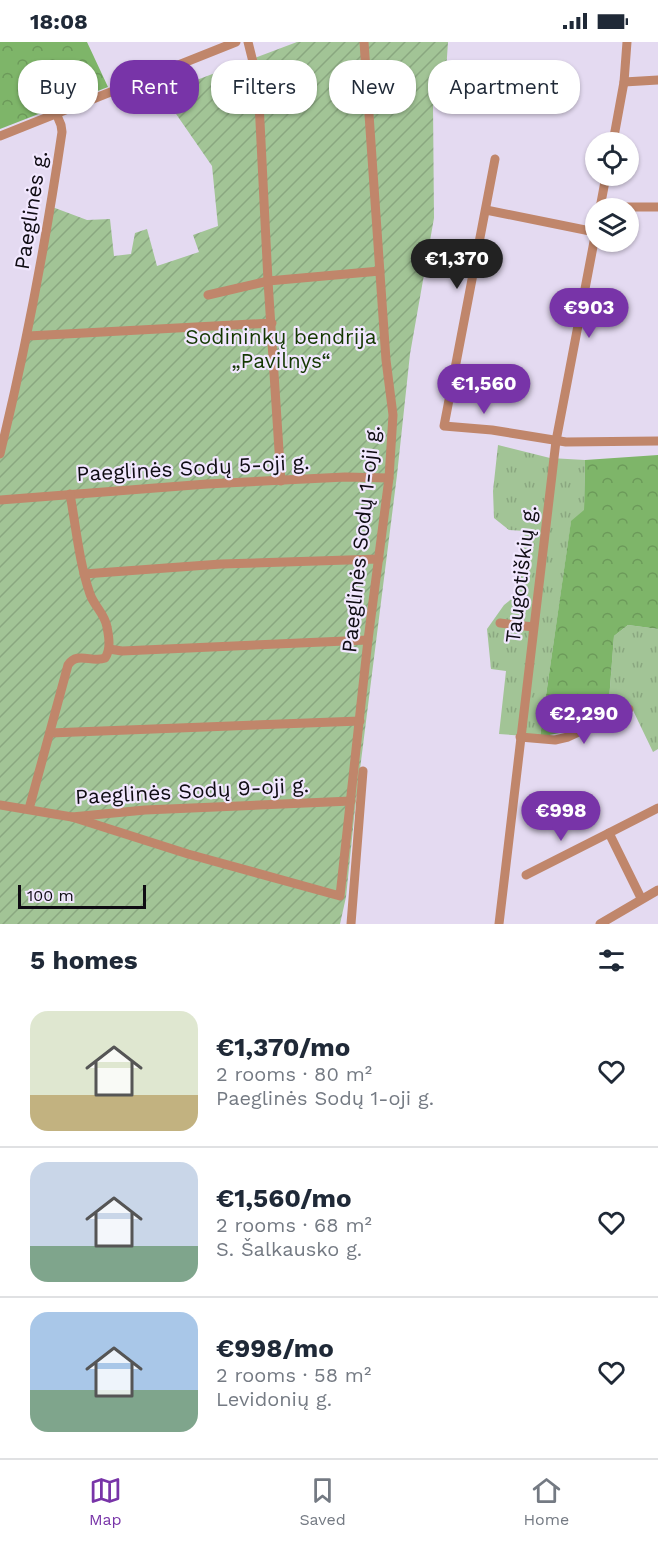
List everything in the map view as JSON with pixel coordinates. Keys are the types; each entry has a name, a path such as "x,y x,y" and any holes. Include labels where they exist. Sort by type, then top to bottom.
{"street":[{"path":"98,96 236,42"},
{"path":"248,42 258,82 281,481"},
{"name":"Paeglinės Sodų 1-oji g.","path":"72,817 188,854 340,896 368,640 389,478 393,415 364,42"},
{"path":"615,132 624,82 627,42"},
{"path":"624,82 658,80"},
{"path":"0,136 54,114"},
{"name":"Paeglinės g.","path":"0,454 28,336 62,132 56,114"},
{"path":"495,159 444,426 492,430 556,441 658,441"},
{"path":"639,207 658,207"},
{"path":"486,210 585,229"},
{"name":"Taugotiškių g.","path":"499,924 556,441 591,252"},
{"path":"208,295 268,281 380,271"},
{"path":"28,336 272,323"},
{"name":"Paeglinės Sodų 5-oji g.","path":"0,500 207,484 345,477 389,478"},
{"path":"29,809 68,665 72,659 82,657 101,660 105,658 109,649 105,618 94,605 84,574 70,494"},
{"path":"84,574 220,564 379,559"},
{"path":"500,623 533,627"},
{"path":"109,649 122,651 368,640"},
{"path":"520,737 546,740 568,737 629,709"},
{"path":"50,733 360,721"},
{"path":"351,924 363,771"},
{"name":"Paeglinės Sodų 9-oji g.","path":"0,805 72,817 145,810 351,801"},
{"path":"526,875 658,808"},
{"path":"609,833 641,898"},
{"path":"600,924 658,890"}],"green space":[{"path":"0,42 87,42 95,60 18,60 18,114 39,114 0,129"},
{"name":"Sodininkų bendrija „Pavilnys“","path":"297,42 448,42 447,60 428,60 428,114 433,114 434,218 410,354 346,897 340,924 0,924 0,444 24,343 47,205 87,220 110,219 114,256 131,254 135,233 147,229 157,266 199,252 193,235 218,226 212,166 176,114 199,114 199,79 211,75 211,114 317,114 317,60 249,60"},
{"path":"98,66 108,87 98,91"},
{"path":"498,445 550,458 585,460 584,511 571,522 540,737 499,734 506,671 491,669 487,629 504,605 518,594 525,531 509,530 494,518 493,491"},
{"path":"658,455 658,629 628,625 614,636 608,713 564,732 540,737 571,521 584,510 585,460"},
{"path":"628,625 658,629 658,749 653,752 629,702 608,713 614,636"}]}
